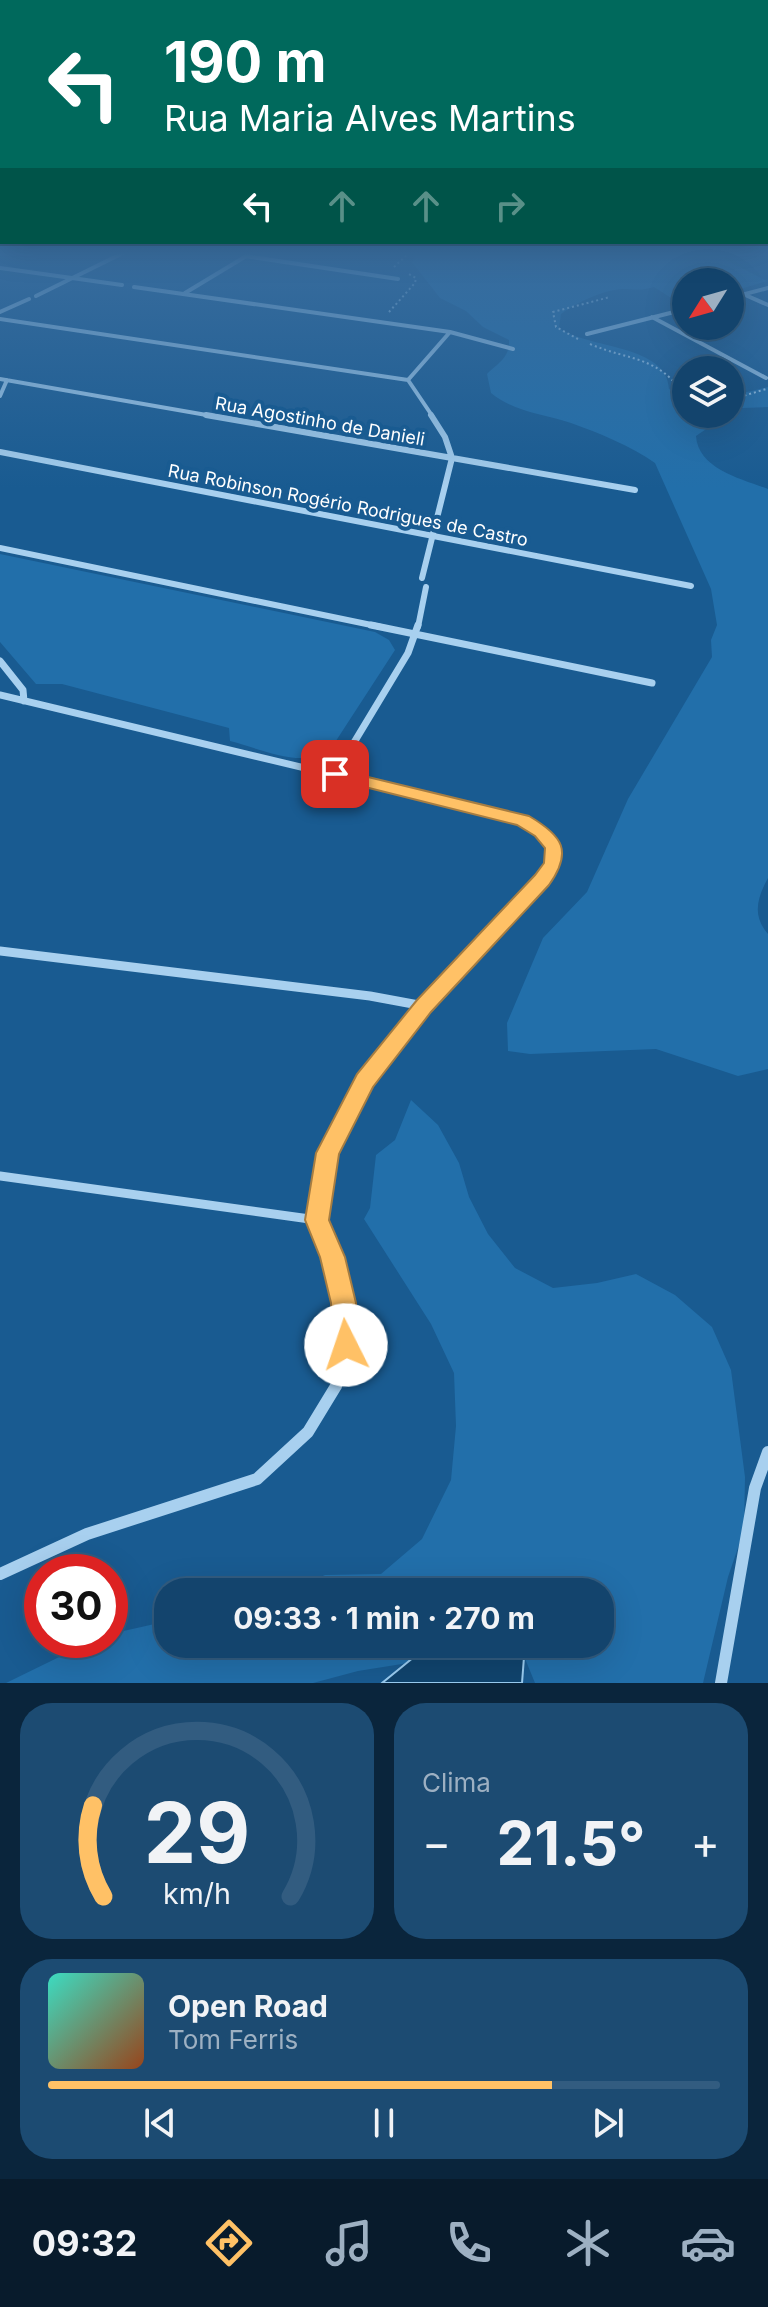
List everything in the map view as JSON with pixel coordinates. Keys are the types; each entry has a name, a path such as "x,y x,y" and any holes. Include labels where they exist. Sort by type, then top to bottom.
{"street":[{"path":"77,331 408,380"},
{"path":"440,331 513,349"},
{"path":"587,334 600,331"},
{"path":"677,331 766,378"},
{"path":"408,380 450,332"},
{"path":"0,396 3,380"},
{"name":"Rua Agostinho de Danieli","path":"3,380 635,490"},
{"path":"408,380 418,399 450,441 452,458 445,496 422,578"},
{"name":"Rua Robinson Rogério Rodrigues de Castro","path":"0,452 691,586"},
{"path":"0,548 652,683"},
{"path":"335,774 408,653 416,635 426,587"},
{"path":"0,661 23,690 24,701"},
{"path":"0,695 522,820 541,831 554,847 553,864 542,880 424,1006 365,1080 327,1153 317,1220 333,1257 344,1303 346,1345 336,1386 308,1432 257,1479 87,1534 0,1574"},
{"path":"0,951 370,996 424,1006"},
{"path":"0,1176 317,1220"},
{"path":"721,1683 755,1488 768,1452"}],"path":[{"path":"744,396 768,388"}],"shaded area":[{"path":"490,331 564,331 641,355 655,363 665,374 672,391 672,428 708,428 696,436 704,457 734,477 768,489 768,878 761,893 758,914 768,934 768,1069 738,1076 656,1049 530,1054 508,1051 507,1023 543,938 587,892 628,799 712,657 711,640 717,625 711,589 655,463 604,436 519,408 491,393 487,374 505,356 509,340"},
{"path":"768,387 768,407 744,408 744,393"},
{"path":"0,554 375,632 389,640 395,650 332,747 310,758 282,756 230,741 229,728 62,684 36,684 0,642"},
{"path":"411,1100 438,1125 459,1163 469,1197 488,1234 515,1268 553,1288 636,1274 675,1295 712,1327 731,1370 745,1477 744,1530 728,1577 703,1683 535,1683 525,1658 614,1658 614,1578 318,1578 325,1575 381,1574 422,1539 451,1480 456,1426 454,1373 431,1324 364,1219 370,1208 376,1155 395,1140"},
{"path":"154,1624 154,1658 432,1658 358,1671 313,1683 6,1683 57,1658 128,1658 128,1630"},
{"path":"413,1658 524,1658 522,1683 382,1683"}],"route":[{"path":"335,774 522,820 541,831 554,847 553,864 542,880 424,1006 365,1080 327,1153 317,1220 333,1257 344,1303 346,1345"}]}
